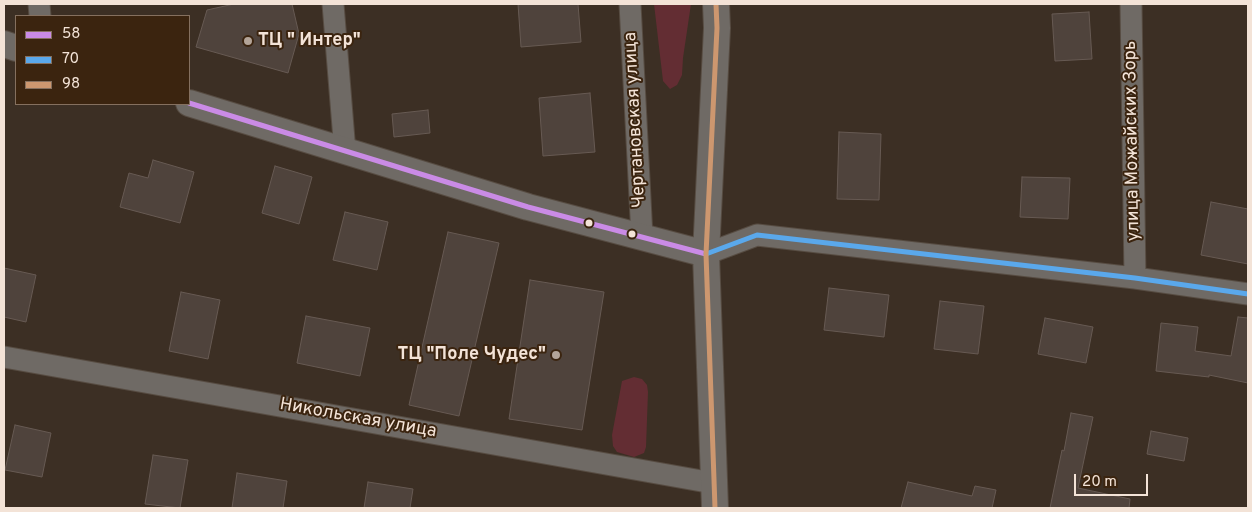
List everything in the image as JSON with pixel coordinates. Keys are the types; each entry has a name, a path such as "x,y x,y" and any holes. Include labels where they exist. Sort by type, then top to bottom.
{"street":[{"path":"334,4 345,152"},
{"name":"Чертановская улица","path":"630,4 642,237"},
{"path":"715,508 706,254 717,28 716,4"},
{"name":"улица Можайских Зорь","path":"1130,4 1135,278"},
{"path":"190,103 528,207 706,254 757,235 1135,278 1248,294"},
{"name":"Никольская улица","path":"4,357 713,482"}],"shaded area":[{"path":"654,4 691,4 682,75 677,85 670,89 663,81"},
{"path":"634,377 642,379 647,385 648,392 646,447 644,453 634,457 617,452 613,446 612,435 622,381"}],"building":[{"name":"ТЦ \" Интер\"","path":"234,4 292,4 299,34 288,73 196,47 207,10"},
{"path":"518,4 578,4 581,42 521,47"},
{"path":"1089,12 1092,59 1055,61 1052,14"},
{"path":"590,93 595,152 543,156 539,98"},
{"path":"428,110 430,133 394,137 392,114"},
{"path":"839,132 881,134 879,200 837,199"},
{"path":"153,160 194,172 180,223 120,207 129,173 148,178"},
{"path":"275,166 312,177 299,224 262,213"},
{"path":"1022,177 1070,178 1068,219 1020,217"},
{"path":"1211,202 1248,209 1248,264 1201,255"},
{"path":"345,212 388,222 377,270 333,260"},
{"path":"448,232 499,243 459,416 409,405"},
{"path":"4,268 36,275 26,322 4,317"},
{"name":"ТЦ \"Поле Чудес\"","path":"530,280 604,292 582,430 509,419"},
{"path":"829,288 889,295 884,337 824,330"},
{"path":"181,292 220,300 208,359 169,351"},
{"path":"940,301 984,306 978,354 934,349"},
{"path":"306,316 370,328 360,376 297,363"},
{"path":"1238,317 1248,318 1248,383 1209,375 1209,377 1156,371 1161,323 1198,327 1195,351 1231,356"},
{"path":"1045,318 1093,327 1086,363 1038,354"},
{"path":"1071,413 1093,417 1078,488 1130,499 1129,508 1050,508"},
{"path":"15,425 51,433 42,477 5,470"},
{"path":"1151,431 1188,438 1184,461 1147,454"},
{"path":"153,455 188,460 180,508 145,504"},
{"path":"237,473 287,481 283,508 232,508"},
{"path":"368,482 413,489 410,508 364,508"},
{"path":"908,482 972,496 975,486 996,490 992,508 901,508"}],"transit line":[{"name":"98","path":"715,508 706,254 717,28 716,4"},
{"name":"58","path":"190,103 528,207 706,254"},
{"name":"70","path":"706,254 757,235 1135,278 1248,294"}],"place":[{"name":"ТЦ \" Интер\"","path":"248,41"},
{"name":"ТЦ \"Поле Чудес\"","path":"556,355"}]}
